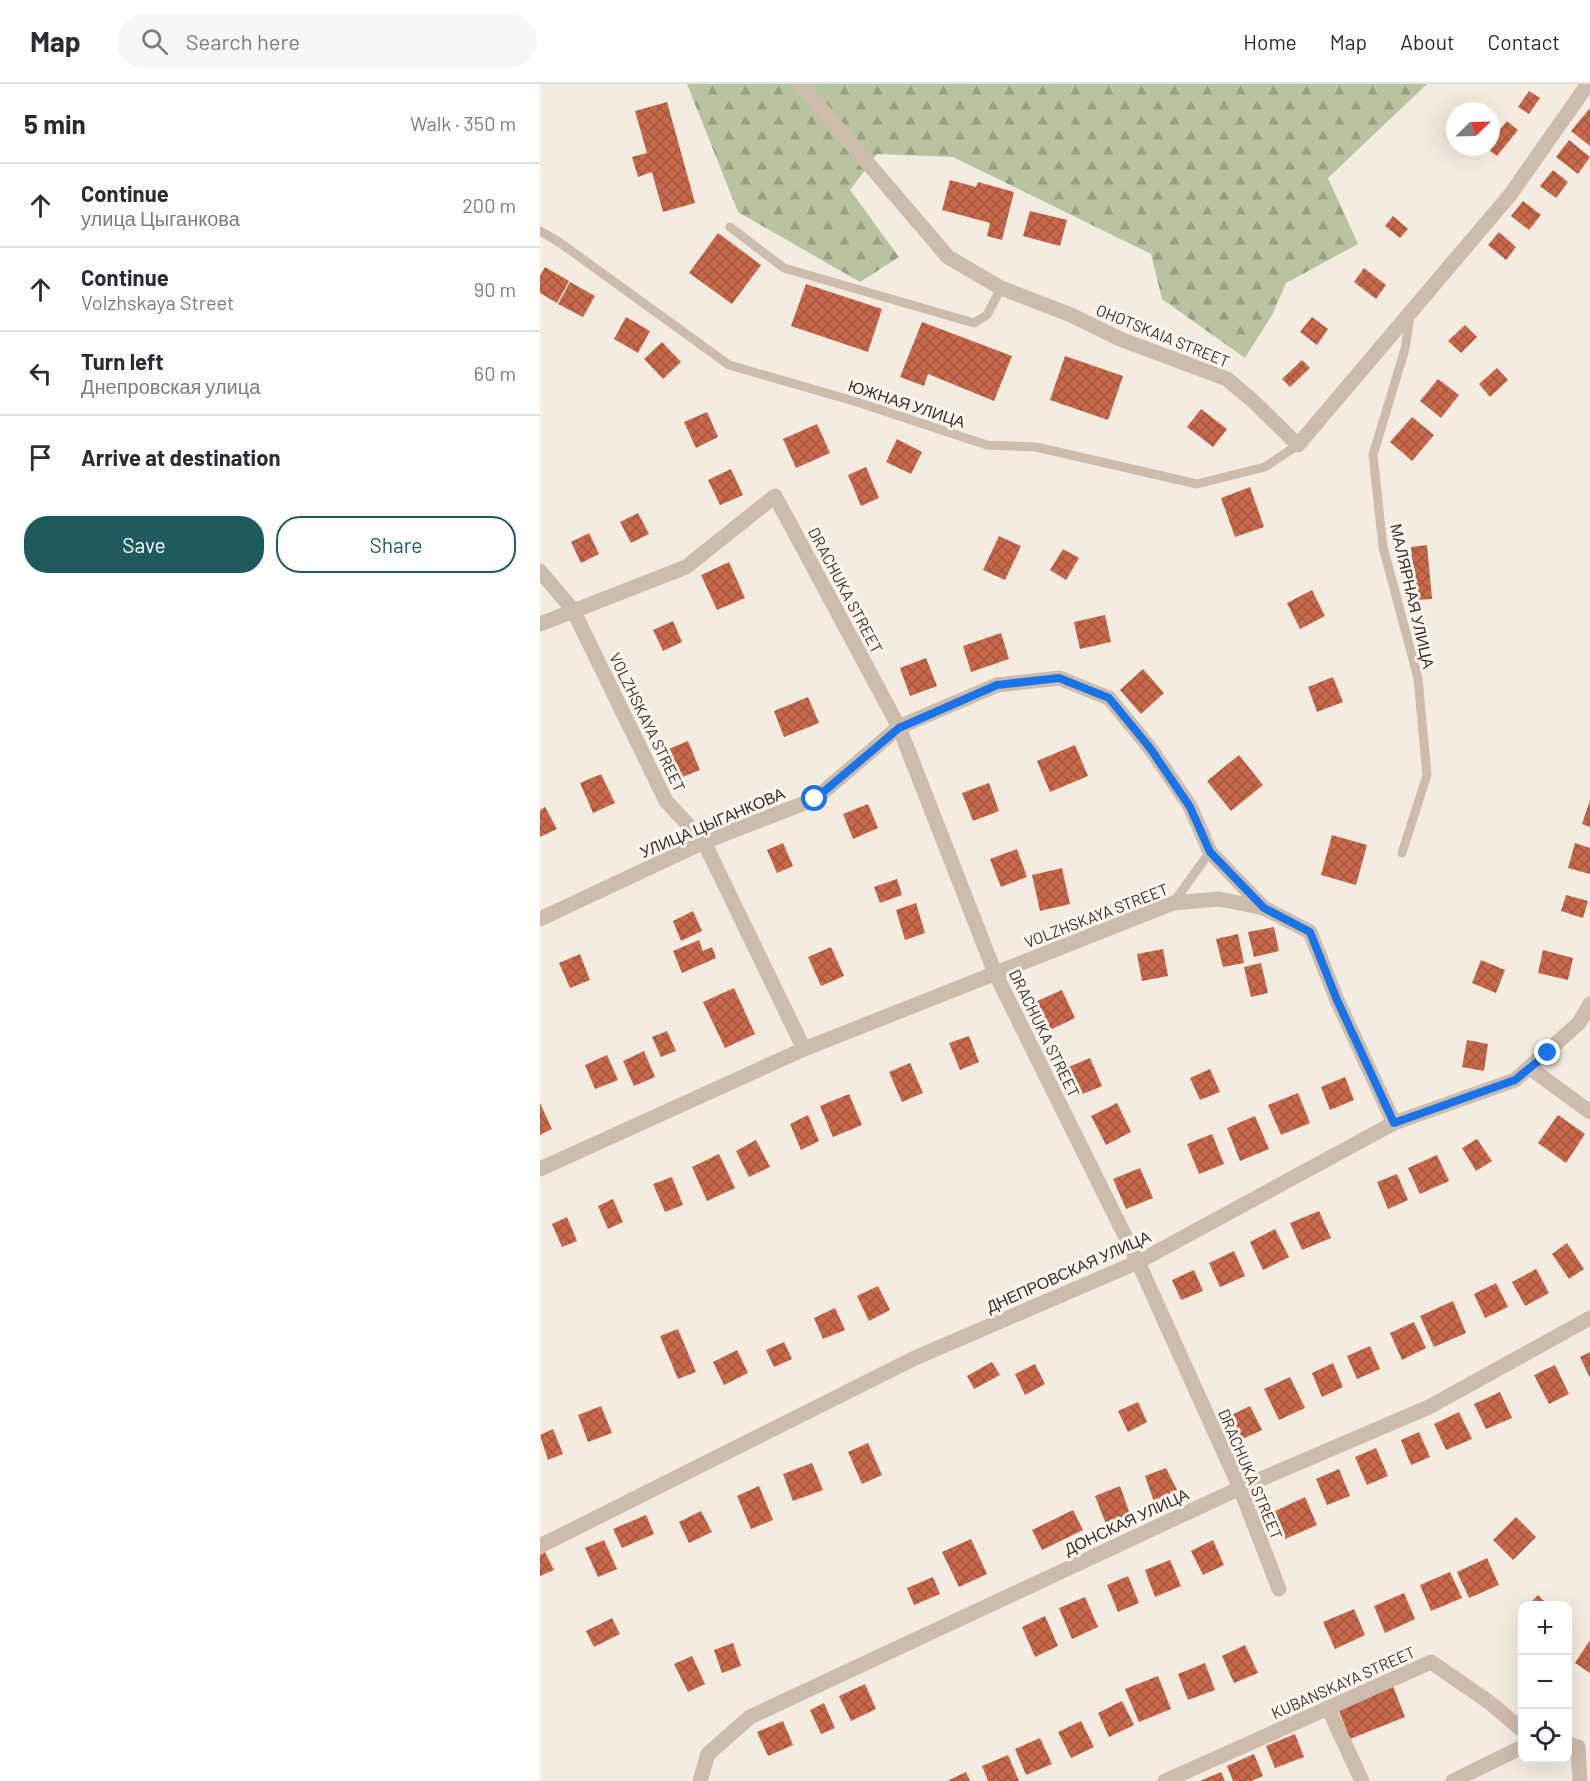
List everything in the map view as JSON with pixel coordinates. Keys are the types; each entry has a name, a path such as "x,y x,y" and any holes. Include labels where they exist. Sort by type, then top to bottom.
{"street":[{"name":"OHOTSKAIA STREET","path":"800,84 948,257 1000,288 1071,315 1120,339 1227,379 1298,445"},
{"path":"1298,445 1510,195 1588,84"},
{"name":"DRACHUKA STREET","path":"573,610 686,567 775,496 899,728 995,973 1138,1262 1239,1488 1280,1589"},
{"name":"VOLZHSKAYA STREET","path":"540,571 573,610 666,801 704,842 804,1049"},
{"path":"540,624 573,610"},
{"name":"УЛИЦА ЦЫГАНКОВА","path":"540,919 704,842 815,799 899,728 997,685 1059,678 1109,698 1150,748 1190,807 1210,852 1264,908"},
{"name":"VOLZHSKAYA STREET","path":"540,1169 804,1049 995,973 1173,903 1219,899 1264,908 1310,932 1337,1000 1394,1123"},
{"name":"ДНЕПРОВСКАЯ УЛИЦА","path":"540,1546 915,1358 1138,1262 1394,1123 1515,1080 1579,1023 1590,1004"},
{"path":"1530,1068 1590,1112"},
{"name":"ДОНСКАЯ УЛИЦА","path":"700,1781 708,1755 750,1717 1239,1488 1429,1407 1590,1318"},
{"name":"KUBANSKAYA STREET","path":"1165,1781 1431,1662 1489,1702 1518,1727"},
{"path":"1328,1708 1362,1781"},
{"path":"1576,1746 1580,1781"},
{"path":"1453,1781 1518,1749"}],"lane":[{"path":"729,227 784,268 974,323 987,315 1000,288"},
{"name":"ЮЖНАЯ УЛИЦА","path":"540,231 559,242 729,365 857,402 987,445 1036,447 1197,484 1265,467 1298,445"},
{"name":"МАЛЯРНАЯ УЛИЦА","path":"1402,853 1426,775 1418,678 1383,547 1372,455 1405,349 1410,311"},
{"path":"1173,903 1210,852"}],"green space":[{"path":"687,84 1427,84 1328,178 1358,244 1286,283 1272,315 1245,358 1162,299 1151,254 953,157 877,154 850,190 899,257 860,282 738,212"}],"building":[{"path":"1529,91 1540,98 1529,114 1518,107"},
{"path":"667,102 695,203 663,212 652,172 638,177 632,157 647,153 635,111"},
{"path":"1590,108 1590,146 1571,131"},
{"path":"1507,121 1518,130 1500,152 1500,129"},
{"path":"1569,140 1590,157 1578,174 1556,157"},
{"path":"1553,170 1568,182 1556,198 1540,186"},
{"path":"950,180 976,187 978,182 1014,192 1002,240 987,236 990,223 942,210"},
{"path":"1523,201 1541,215 1529,230 1511,216"},
{"path":"1030,211 1067,220 1060,246 1023,236"},
{"path":"1393,216 1408,229 1400,238 1385,226"},
{"path":"1499,232 1516,247 1506,260 1488,245"},
{"path":"718,233 761,265 732,304 689,273"},
{"path":"545,267 569,281 557,303 540,293 540,276"},
{"path":"1364,268 1386,285 1376,299 1354,282"},
{"path":"570,282 595,296 583,317 558,304"},
{"path":"806,284 882,309 868,352 791,326"},
{"path":"626,317 650,331 638,353 614,339"},
{"path":"1312,317 1328,329 1317,345 1300,332"},
{"path":"922,322 1012,356 994,401 928,374 924,386 900,377"},
{"path":"1465,325 1477,337 1461,353 1448,341"},
{"path":"662,342 681,362 663,379 644,359"},
{"path":"1065,356 1123,376 1108,420 1050,400"},
{"path":"1302,360 1310,368 1290,387 1282,379"},
{"path":"1497,368 1508,380 1490,397 1479,384"},
{"path":"1438,379 1459,395 1441,418 1420,401"},
{"path":"1201,409 1227,429 1213,447 1187,427"},
{"path":"707,412 718,437 696,448 684,422"},
{"path":"1412,417 1434,435 1412,461 1390,442"},
{"path":"817,424 830,453 796,468 783,439"},
{"path":"897,439 922,452 911,474 886,462"},
{"path":"866,467 879,498 861,506 848,475"},
{"path":"731,469 743,495 720,505 708,480"},
{"path":"1250,487 1264,527 1235,537 1221,498"},
{"path":"638,513 649,534 631,543 620,522"},
{"path":"589,533 599,554 581,563 571,542"},
{"path":"999,536 1021,546 1005,580 983,570"},
{"path":"1427,545 1432,599 1416,600 1411,547"},
{"path":"1063,549 1079,558 1066,580 1050,570"},
{"path":"729,562 745,598 717,610 701,575"},
{"path":"1312,590 1325,616 1300,629 1287,603"},
{"path":"1105,615 1111,642 1080,649 1074,622"},
{"path":"673,621 682,642 663,651 653,630"},
{"path":"1001,633 1009,659 971,672 963,646"},
{"path":"926,658 937,686 910,696 900,668"},
{"path":"1143,669 1164,693 1141,714 1120,690"},
{"path":"1333,677 1343,702 1317,712 1308,687"},
{"path":"808,697 819,723 784,737 774,711"},
{"path":"688,741 700,770 670,782 659,753"},
{"path":"1075,745 1088,776 1050,792 1037,761"},
{"path":"1239,755 1263,785 1231,811 1207,781"},
{"path":"601,774 615,803 593,813 580,783"},
{"path":"989,783 999,811 973,821 962,793"},
{"path":"1590,800 1590,827 1582,824"},
{"path":"868,804 878,828 853,839 843,814"},
{"path":"545,807 557,829 540,837 540,810"},
{"path":"1332,835 1367,845 1356,885 1321,875"},
{"path":"783,843 793,866 777,873 767,850"},
{"path":"1575,843 1590,848 1590,874 1568,868"},
{"path":"1017,849 1027,877 1001,887 990,859"},
{"path":"1062,868 1070,904 1040,911 1032,875"},
{"path":"897,879 902,895 880,903 874,887"},
{"path":"1566,895 1588,901 1583,918 1561,911"},
{"path":"916,903 925,933 905,940 896,910"},
{"path":"693,911 702,931 681,941 673,921"},
{"path":"1274,927 1279,951 1254,957 1248,932"},
{"path":"1238,934 1244,963 1223,967 1216,939"},
{"path":"699,940 703,951 712,947 716,958 682,973 673,951"},
{"path":"831,947 844,976 821,986 808,957"},
{"path":"1163,949 1168,976 1142,981 1137,954"},
{"path":"1543,950 1573,958 1568,980 1538,973"},
{"path":"580,954 590,980 570,988 559,963"},
{"path":"1481,960 1505,970 1496,993 1472,983"},
{"path":"1261,963 1268,993 1251,997 1244,967"},
{"path":"734,988 755,1034 725,1048 703,1002"},
{"path":"1062,990 1075,1018 1048,1031 1035,1002"},
{"path":"667,1031 676,1051 661,1057 652,1037"},
{"path":"969,1036 979,1062 960,1070 949,1043"},
{"path":"1467,1040 1488,1044 1484,1071 1462,1067"},
{"path":"644,1051 655,1077 634,1086 623,1061"},
{"path":"607,1055 618,1080 595,1089 585,1065"},
{"path":"1090,1058 1102,1086 1078,1096 1066,1068"},
{"path":"910,1063 923,1093 902,1102 889,1072"},
{"path":"1210,1069 1220,1092 1200,1100 1190,1078"},
{"path":"1345,1077 1354,1100 1330,1110 1321,1087"},
{"path":"1298,1093 1310,1123 1281,1135 1268,1105"},
{"path":"849,1094 862,1125 833,1137 820,1106"},
{"path":"540,1103 552,1129 540,1135"},
{"path":"1117,1103 1131,1132 1106,1145 1091,1116"},
{"path":"808,1115 819,1141 801,1150 790,1124"},
{"path":"1558,1115 1585,1134 1566,1163 1538,1143"},
{"path":"1255,1116 1269,1149 1240,1161 1227,1128"},
{"path":"1212,1134 1224,1164 1199,1174 1187,1144"},
{"path":"1477,1139 1492,1161 1476,1171 1462,1148"},
{"path":"756,1140 770,1167 749,1177 736,1151"},
{"path":"719,1154 735,1188 707,1201 692,1167"},
{"path":"1437,1155 1449,1181 1420,1194 1408,1168"},
{"path":"1140,1168 1153,1198 1126,1209 1113,1179"},
{"path":"1397,1174 1408,1200 1388,1209 1377,1182"},
{"path":"672,1177 683,1205 665,1212 653,1184"},
{"path":"613,1199 623,1222 608,1229 598,1206"},
{"path":"1319,1211 1331,1238 1302,1250 1290,1223"},
{"path":"567,1217 577,1241 562,1247 552,1224"},
{"path":"1275,1229 1289,1257 1263,1270 1250,1242"},
{"path":"1567,1243 1584,1269 1569,1279 1552,1254"},
{"path":"1234,1251 1245,1276 1220,1287 1209,1263"},
{"path":"1536,1269 1549,1293 1525,1306 1512,1282"},
{"path":"1194,1270 1203,1291 1181,1300 1172,1280"},
{"path":"1496,1283 1508,1307 1485,1318 1474,1294"},
{"path":"878,1286 890,1310 869,1321 857,1296"},
{"path":"1453,1301 1466,1333 1434,1347 1420,1316"},
{"path":"835,1308 845,1330 823,1339 814,1318"},
{"path":"1414,1322 1426,1348 1402,1360 1390,1333"},
{"path":"678,1329 696,1372 678,1379 660,1336"},
{"path":"784,1342 792,1359 774,1367 766,1350"},
{"path":"1370,1346 1380,1369 1357,1379 1347,1356"},
{"path":"737,1350 748,1373 724,1385 713,1362"},
{"path":"1590,1352 1590,1378 1580,1357"},
{"path":"992,1362 1000,1375 974,1389 967,1376"},
{"path":"1333,1363 1343,1387 1322,1397 1312,1373"},
{"path":"1035,1364 1045,1384 1025,1395 1015,1374"},
{"path":"1555,1365 1569,1394 1549,1404 1534,1375"},
{"path":"1290,1377 1305,1408 1279,1420 1264,1389"},
{"path":"1500,1392 1512,1418 1486,1429 1474,1404"},
{"path":"1138,1402 1147,1422 1128,1432 1118,1411"},
{"path":"601,1406 612,1433 588,1442 578,1415"},
{"path":"1250,1406 1262,1430 1234,1443 1223,1419"},
{"path":"1459,1412 1472,1439 1446,1450 1434,1424"},
{"path":"553,1429 563,1454 548,1460 540,1435"},
{"path":"1419,1432 1430,1457 1411,1465 1401,1440"},
{"path":"868,1443 882,1475 862,1484 848,1452"},
{"path":"1376,1448 1388,1476 1367,1485 1355,1457"},
{"path":"812,1463 823,1490 793,1501 783,1474"},
{"path":"1166,1468 1177,1490 1154,1502 1145,1476"},
{"path":"1339,1469 1350,1496 1327,1505 1316,1479"},
{"path":"759,1486 773,1520 751,1529 737,1496"},
{"path":"1120,1486 1130,1514 1106,1524 1095,1496"},
{"path":"1305,1497 1317,1525 1285,1539 1273,1512"},
{"path":"1073,1510 1083,1530 1042,1550 1032,1530"},
{"path":"701,1511 712,1532 689,1543 679,1522"},
{"path":"646,1515 654,1534 622,1548 613,1529"},
{"path":"1516,1517 1536,1537 1513,1560 1493,1540"},
{"path":"971,1539 987,1574 959,1587 942,1552"},
{"path":"604,1540 617,1569 598,1577 585,1548"},
{"path":"1213,1540 1224,1565 1203,1575 1191,1551"},
{"path":"545,1552 554,1570 540,1576 540,1555"},
{"path":"1487,1558 1499,1585 1469,1598 1457,1572"},
{"path":"1170,1560 1181,1586 1155,1597 1145,1570"},
{"path":"1450,1572 1462,1598 1431,1611 1420,1585"},
{"path":"1128,1576 1139,1603 1118,1612 1107,1585"},
{"path":"933,1577 940,1594 914,1605 907,1588"},
{"path":"1404,1593 1415,1619 1385,1633 1374,1606"},
{"path":"1538,1595 1544,1601 1532,1601"},
{"path":"1085,1597 1098,1627 1072,1639 1059,1608"},
{"path":"1354,1609 1365,1635 1335,1649 1323,1622"},
{"path":"1045,1616 1058,1646 1035,1657 1022,1627"},
{"path":"612,1618 620,1634 594,1647 586,1631"},
{"path":"1590,1640 1590,1673 1575,1663"},
{"path":"733,1643 741,1666 722,1673 714,1650"},
{"path":"1245,1645 1258,1673 1234,1683 1222,1656"},
{"path":"692,1656 705,1684 688,1692 674,1664"},
{"path":"1205,1663 1215,1690 1188,1700 1178,1674"},
{"path":"1158,1676 1171,1709 1139,1722 1125,1689"},
{"path":"865,1684 876,1709 851,1721 839,1696"},
{"path":"1393,1686 1405,1717 1350,1739 1338,1708"},
{"path":"1122,1701 1134,1725 1109,1737 1098,1713"},
{"path":"824,1703 835,1728 821,1734 810,1710"},
{"path":"783,1721 793,1745 768,1756 757,1732"},
{"path":"1081,1721 1094,1747 1071,1758 1058,1732"},
{"path":"1295,1734 1304,1757 1275,1768 1266,1746"},
{"path":"1040,1738 1052,1764 1026,1775 1015,1749"},
{"path":"1254,1754 1263,1776 1251,1781 1233,1781 1227,1766"},
{"path":"1008,1755 1019,1781 988,1781 982,1766"},
{"path":"966,1772 970,1781 947,1781"},
{"path":"1221,1772 1225,1781 1200,1781"}],"route":[{"path":"815,799 899,728 997,685 1059,678 1109,698 1150,748 1190,807 1210,852 1264,908 1310,932 1337,1000 1394,1123 1445,1107 1515,1080 1548,1053"}]}
